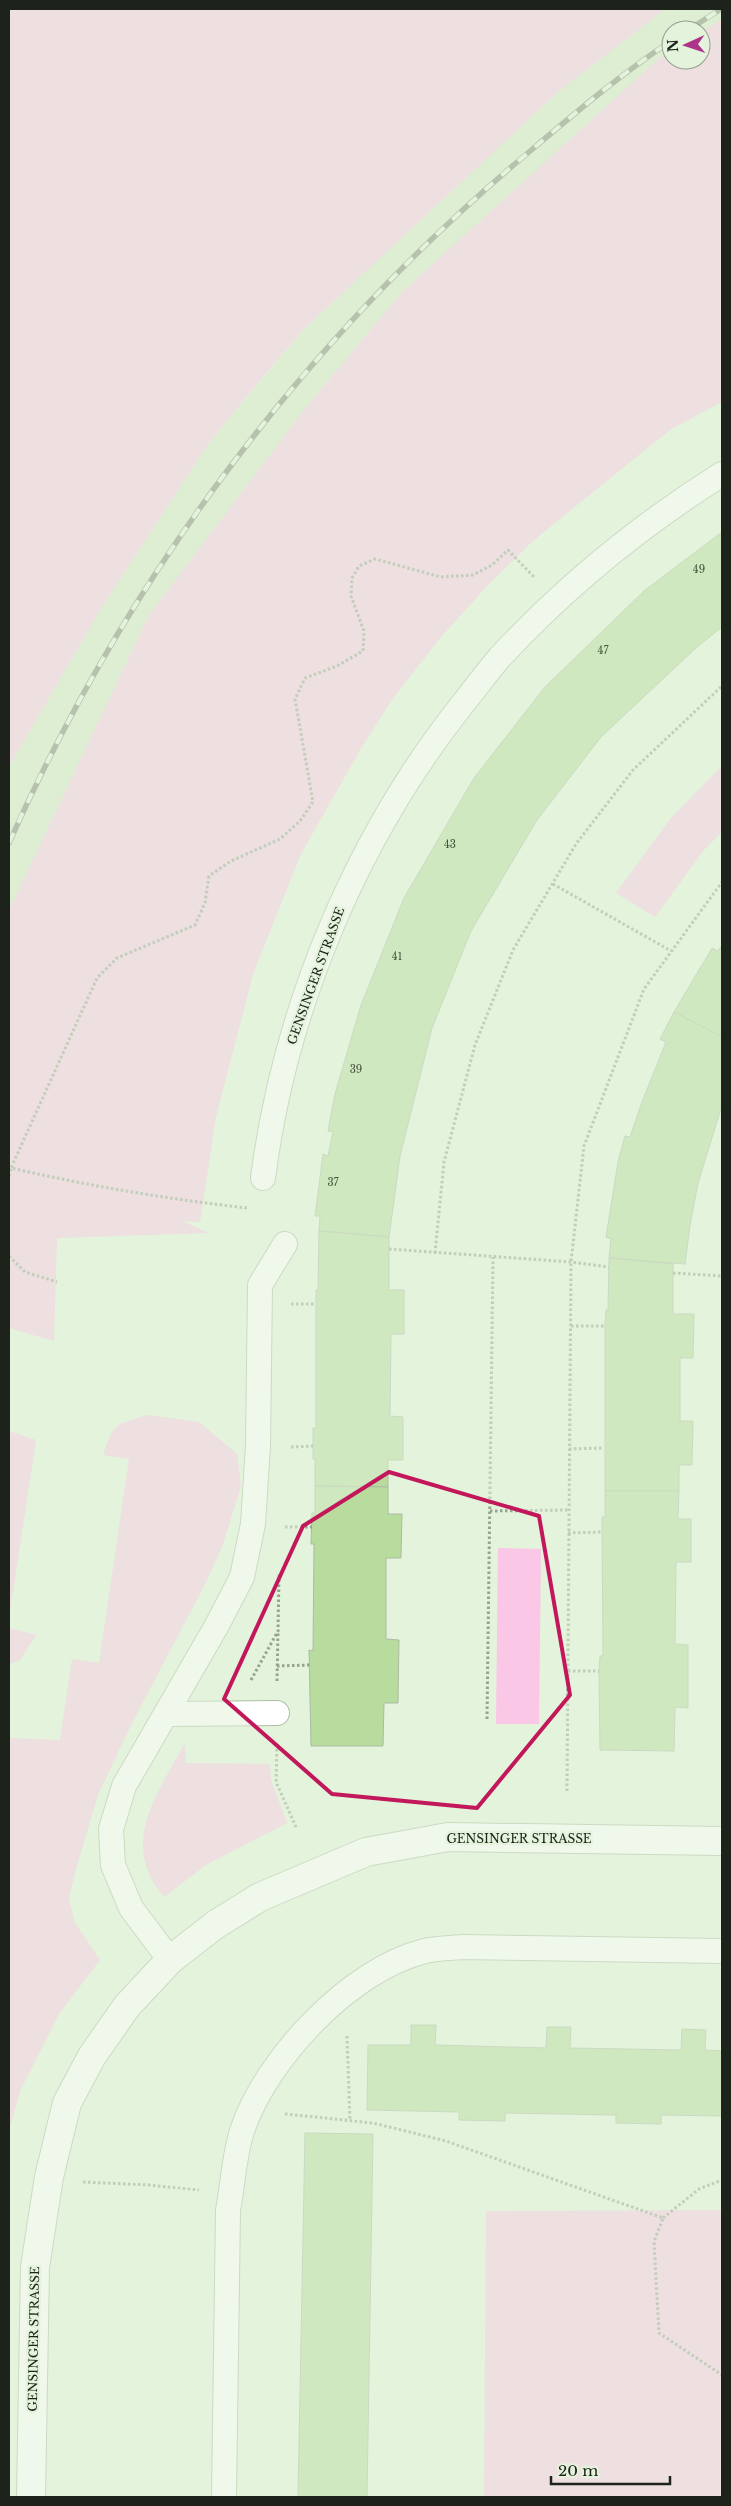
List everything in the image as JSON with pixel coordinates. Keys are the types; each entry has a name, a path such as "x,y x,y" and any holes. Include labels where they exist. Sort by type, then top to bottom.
{"street":[{"name":"GENSINGER STRASSE","path":"30,2497 35,2267 50,2177 67,2103 92,2056 127,2006 170,1960 215,1925 260,1897 366,1852 448,1838 722,1841"}],"lane":[{"name":"GENSINGER STRASSE","path":"263,1178 270,1127 279,1083 326,942 355,873 396,798 447,724 499,658 557,600 631,537 722,474"},
{"path":"170,1960 131,1908 113,1865 111,1829 124,1786 242,1577 253,1524 258,1446 260,1285 285,1244"},
{"path":"166,1714 277,1713"},
{"path":"224,2497 228,2210 242,2129 257,2096 307,2026 376,1971 425,1951 463,1947 722,1951"}],"path":[{"path":"9,1176 97,978 117,958 195,925 205,903 209,876 231,861 280,839 300,821 313,802 295,699 305,678 336,666 363,651 364,631 351,596 352,578 359,566 375,560 441,577 473,575 492,565 508,550 557,600"},
{"path":"435,1253 444,1162 475,1045 513,950 576,844 633,770 722,686"},
{"path":"567,1790 571,1262 584,1146 644,989 722,882"},
{"path":"553,884 672,951"},
{"path":"11,1168 66,1181 181,1200 249,1208"},
{"path":"389,1249 571,1262 609,1267"},
{"path":"9,1256 24,1272 57,1282"},
{"path":"487,1719 493,1257"},
{"path":"673,1274 722,1276"},
{"path":"571,1326 605,1326"},
{"path":"569,1449 604,1448"},
{"path":"490,1511 569,1510"},
{"path":"568,1533 602,1532"},
{"path":"277,1666 310,1665"},
{"path":"568,1671 600,1671"},
{"path":"277,1743 276,1782 296,1827"},
{"path":"346,2029 350,2120"},
{"path":"282,2114 372,2123 446,2141 662,2218"},
{"path":"50,2177 95,2184 149,2185 231,2194"},
{"path":"722,2180 699,2189 662,2218 654,2242 659,2333 722,2375"}],"highlighted area":[{"path":"389,1472 539,1516 570,1695 477,1808 332,1794 224,1699 303,1526"}],"shaded area":[{"path":"9,9 665,9 558,92 304,329 208,444 100,610 9,767"},
{"path":"665,9 722,9 722,19 711,26 711,20 661,20 661,59 402,292 307,406 149,615 9,910 9,767 100,610 208,444 304,329 558,92"},
{"path":"722,19 722,402 671,429 534,540 488,585 440,638 391,701 360,750 301,854 253,974 216,1117 200,1222 182,1221 209,1233 57,1238 54,1341 9,1328 9,910 149,615 307,406 402,292 661,57 661,70 711,70 711,26"},
{"path":"722,766 722,832 703,851 655,917 616,893 671,818"},
{"path":"147,1415 199,1422 237,1454 241,1486 222,1547 205,1584 130,1727 98,1795 69,1898 74,1921 100,1960 59,2014 20,2091 9,2131 9,1738 60,1740 72,1659 99,1663 129,1459 103,1455 113,1431 117,1427"},
{"path":"9,1431 36,1440 9,1618"},
{"path":"498,1548 541,1549 539,1724 496,1724"},
{"path":"9,1628 36,1635 20,1660 9,1664"},
{"path":"185,1743 186,1763 270,1764 271,1780 287,1823 206,1865 164,1897 151,1877 144,1857 143,1838 154,1799"},
{"path":"722,2210 722,2497 484,2497 486,2211"}],"building":[{"path":"722,532 722,627 697,647 601,737 537,820 471,931 432,1028 400,1156 389,1237 319,1231 320,1216 315,1216 323,1154 328,1156 333,1132 328,1131 335,1094 361,1005 404,898 474,778 545,687 644,591"},
{"path":"722,945 722,1037 674,1012 712,948 718,951"},
{"path":"674,1012 722,1037 722,1105 698,1183 685,1264 609,1258 611,1239 606,1237 618,1162 625,1136 630,1137 666,1042 660,1039"},
{"path":"319,1231 389,1237 389,1290 404,1290 404,1334 391,1334 390,1416 403,1417 403,1460 388,1460 388,1487 315,1486 313,1428 316,1428 316,1290 318,1290"},
{"path":"609,1258 673,1264 673,1314 694,1314 693,1358 680,1358 680,1421 693,1421 692,1465 679,1465 679,1491 605,1491 605,1326 606,1310 608,1310"},
{"path":"315,1486 388,1487 388,1514 402,1514 401,1558 386,1558 386,1639 399,1640 398,1703 384,1703 383,1746 311,1746 309,1650 313,1651 314,1544 311,1544 312,1513 315,1513"},
{"path":"605,1491 679,1491 678,1519 691,1519 691,1562 676,1562 675,1644 688,1645 688,1708 675,1707 674,1751 600,1750 599,1671 600,1656 603,1656 602,1517 605,1517"},
{"path":"411,2025 436,2025 435,2045 546,2048 547,2027 571,2027 570,2048 681,2050 682,2029 706,2030 705,2050 722,2051 722,2116 661,2115 661,2124 616,2123 616,2115 505,2113 505,2121 459,2120 459,2112 367,2110 368,2045 411,2045"},
{"path":"305,2133 373,2134 367,2497 298,2497"}],"railway":[{"path":"704,20 721,9"},
{"path":"9,843 56,744 109,649 167,556 230,468 297,382 370,301 447,224 581,108 661,48"}]}
